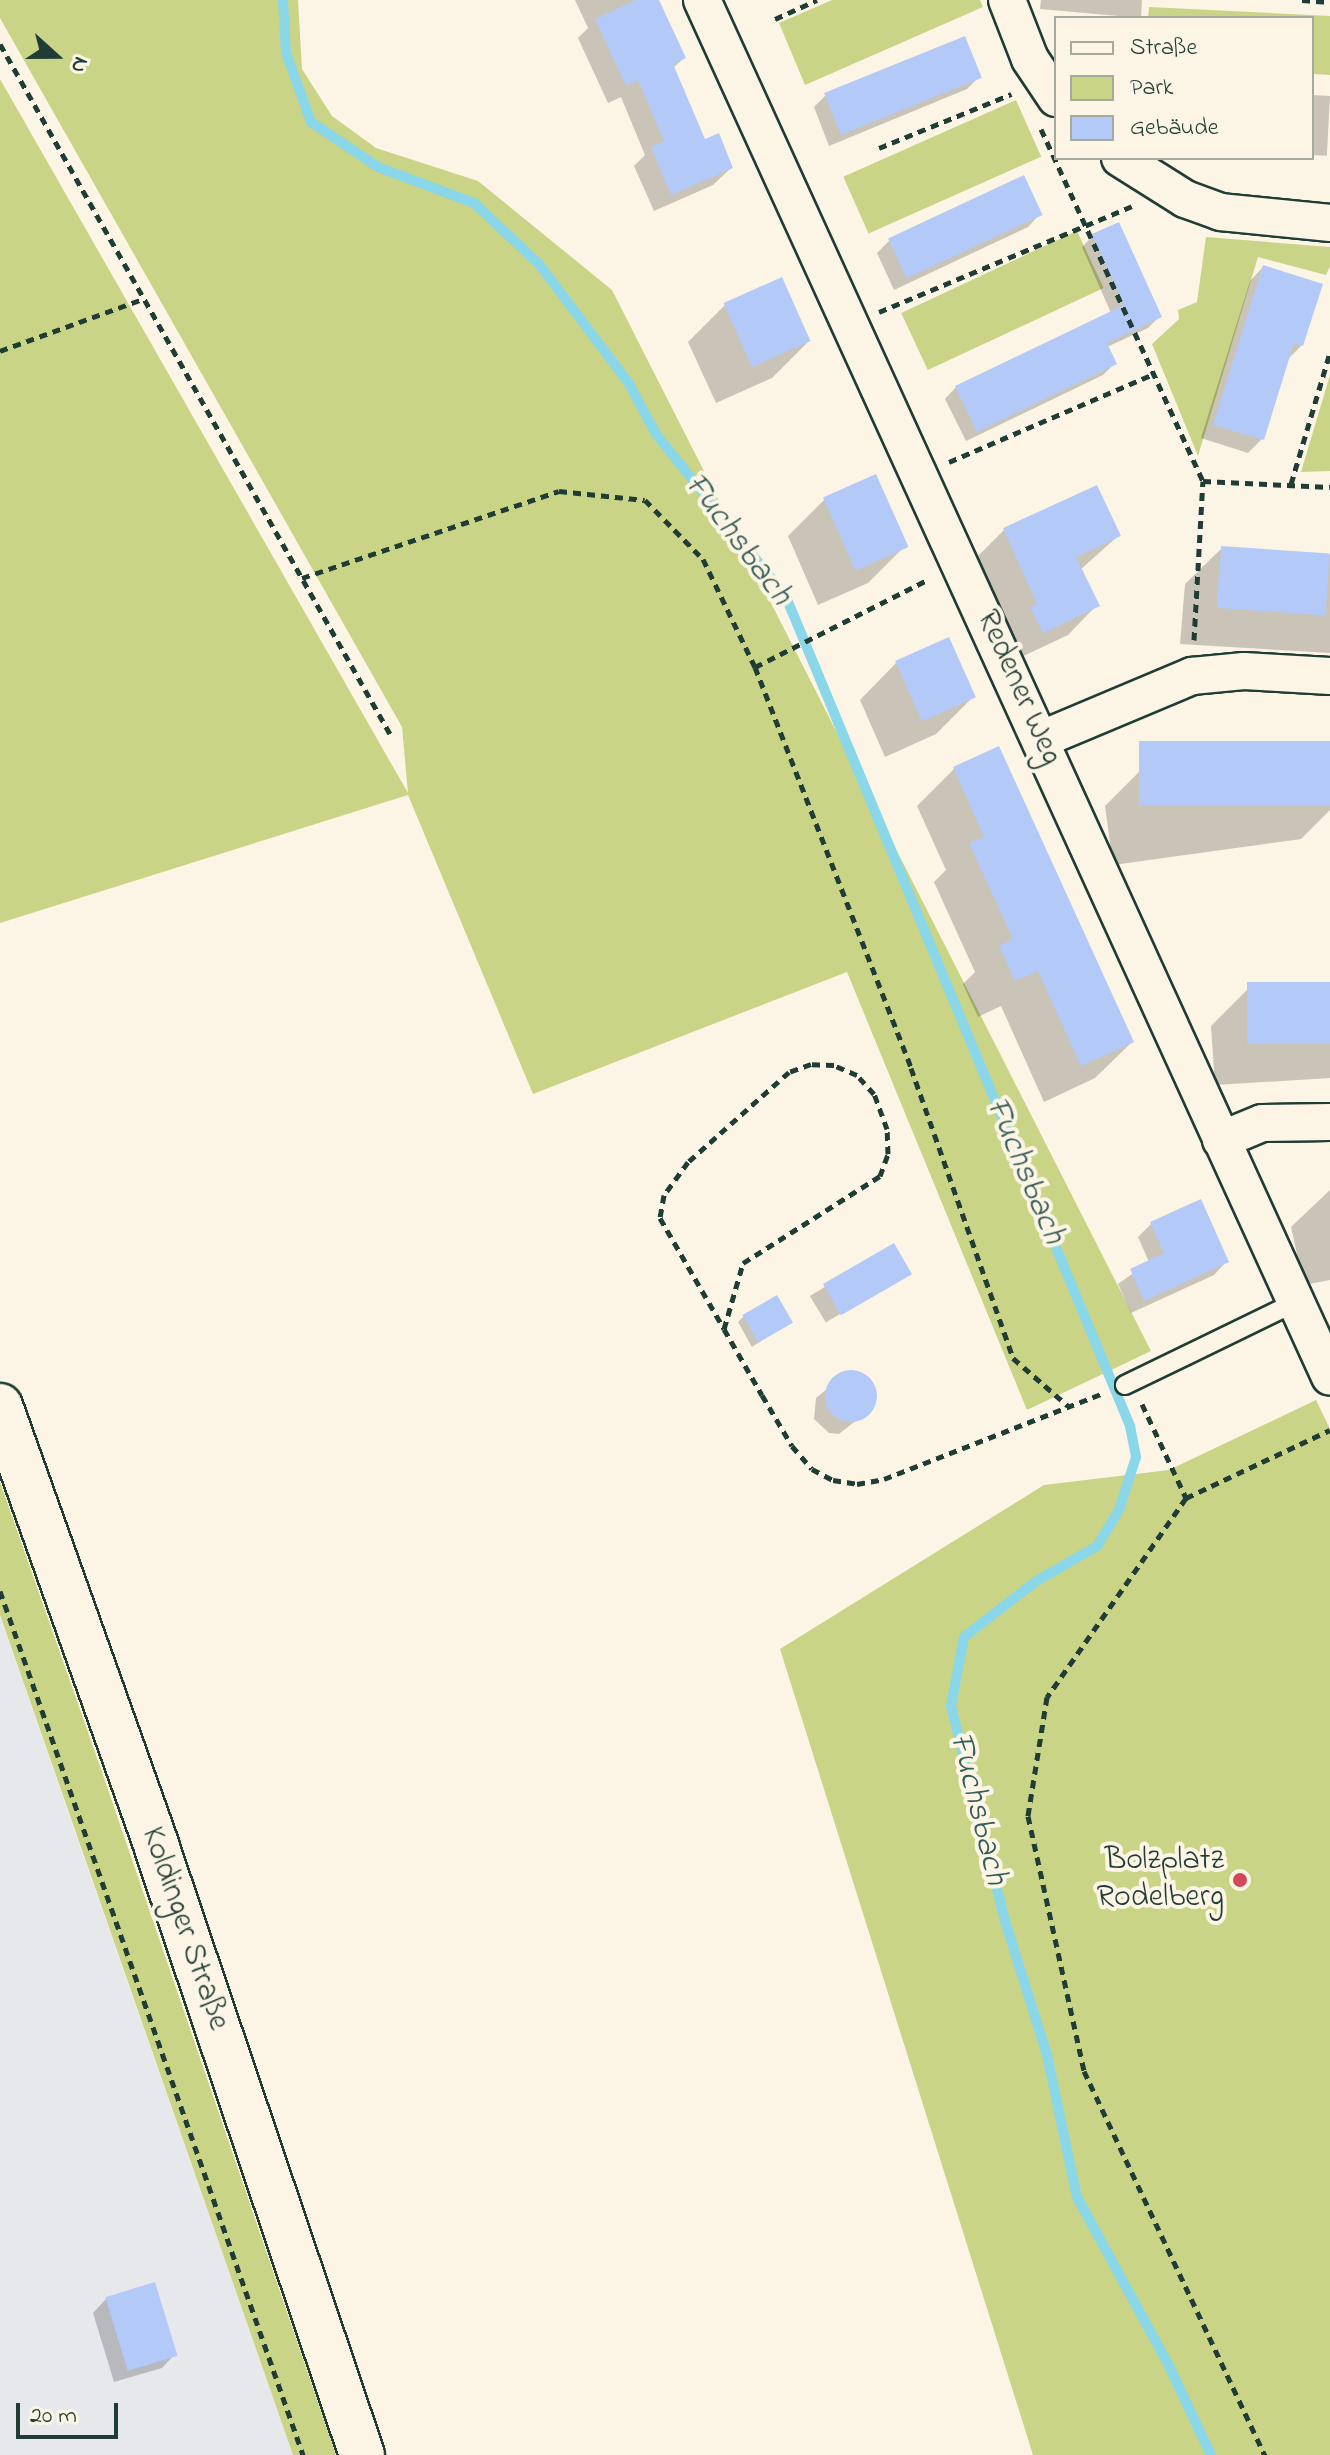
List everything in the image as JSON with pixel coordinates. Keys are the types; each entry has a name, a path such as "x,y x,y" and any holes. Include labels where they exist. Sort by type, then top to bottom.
{"street":[{"name":"Redener Weg","path":"702,0 849,325 922,474 1330,1377"},
{"path":"1007,0 1051,92"},
{"path":"1133,168 1220,212 1330,223"},
{"path":"1042,739 1192,676 1244,671 1330,676"},
{"path":"1221,1140 1262,1123 1330,1122"},
{"name":"Koldinger Straße","path":"0,1406 157,1848 362,2455"}],"lane":[{"path":"1129,1384 1296,1302"}],"path":[{"path":"775,19 817,0"},
{"path":"1302,0 1330,2"},
{"path":"0,44 390,734"},
{"path":"879,148 1051,92"},
{"path":"1051,92 1041,129 1054,157"},
{"path":"1055,160 1203,481 1192,676"},
{"path":"849,325 1131,208 1133,168"},
{"path":"0,351 143,299"},
{"path":"1291,484 1330,352"},
{"path":"922,474 1153,374"},
{"path":"1203,481 1330,487"},
{"path":"302,578 559,491 645,500 703,559 755,667 911,1068 1013,1358 1068,1406"},
{"path":"755,667 827,633 862,610 962,564"},
{"path":"724,1329 743,1263 880,1176 888,1154 887,1129 874,1094 857,1075 834,1065 811,1064 789,1072 688,1162 664,1195 660,1218 724,1329 792,1446 812,1469 833,1480 857,1484 884,1479 1102,1393"},
{"path":"1129,1384 1186,1498"},
{"path":"1265,2455 1084,2071 1028,1816 1047,1697 1186,1498 1330,1430"},
{"path":"0,1591 303,2455"}],"shaded area":[{"path":"0,1616 69,1815 293,2455 0,2455"}],"green space":[{"path":"0,0 298,0 302,69 332,116 376,148 478,181 612,290 1151,1351 1027,1410 847,972 533,1094 408,795 0,923 0,79 408,793 402,727 0,18"},
{"path":"832,0 980,0 983,7 805,85 779,23"},
{"path":"1149,7 1330,16 1330,75 1314,74 1314,16 1148,16"},
{"path":"1016,100 1041,157 869,234 843,177"},
{"path":"1077,231 1104,288 928,370 901,313"},
{"path":"1206,237 1330,247 1330,266 1326,275 1258,257 1198,456 1152,344 1179,319 1178,310 1197,302"},
{"path":"1330,375 1330,471 1301,472"},
{"path":"1316,1400 1330,1429 1330,2455 1033,2455 780,1649 1044,1485 1169,1470"},
{"path":"0,1482 336,2455 293,2455 0,1615"}],"building":[{"path":"636,0 659,0 686,58 673,64 705,139 719,133 733,168 671,195 651,147 664,141 638,80 626,86 595,19"},
{"path":"965,36 982,78 841,135 824,93"},
{"path":"1024,175 1043,215 907,278 888,238"},
{"path":"1119,222 1162,317 1107,343 1117,364 977,432 955,386 1124,305 1092,234"},
{"path":"1263,265 1323,284 1303,346 1294,343 1264,440 1213,425"},
{"path":"782,277 810,341 752,367 724,303"},
{"path":"876,474 909,547 856,571 823,498"},
{"path":"1097,485 1121,536 1076,557 1100,606 1043,633 1030,607 1037,604 1003,528"},
{"path":"1221,546 1330,554 1325,615 1217,608"},
{"path":"949,637 976,697 922,721 895,661"},
{"path":"1139,741 1330,741 1330,805 1139,805"},
{"path":"999,746 1134,1042 1081,1066 1038,971 1015,981 999,946 1013,939 969,843 984,837 953,767"},
{"path":"1247,982 1330,982 1330,1044 1247,1044"},
{"path":"1201,1199 1229,1262 1144,1301 1130,1269 1164,1253 1150,1222"},
{"path":"894,1243 912,1274 841,1315 823,1284"},
{"path":"777,1295 793,1323 758,1343 742,1315"},
{"path":"851,1370 869,1378 877,1396 869,1414 851,1422 833,1414 825,1396 833,1378"},
{"path":"155,2282 178,2356 128,2371 105,2297"}],"waterway":[{"name":"Fuchsbach","path":"283,0 286,53 311,122 378,167 474,203 539,264 628,382 656,434 786,597 1130,1426 1136,1457 1119,1510 1097,1546 1035,1582 964,1637 951,1706 1005,1921 1047,2055 1077,2197 1168,2364 1211,2455"}],"place":[{"name":"Bolzplatz Rodelberg","path":"1240,1880"}]}
